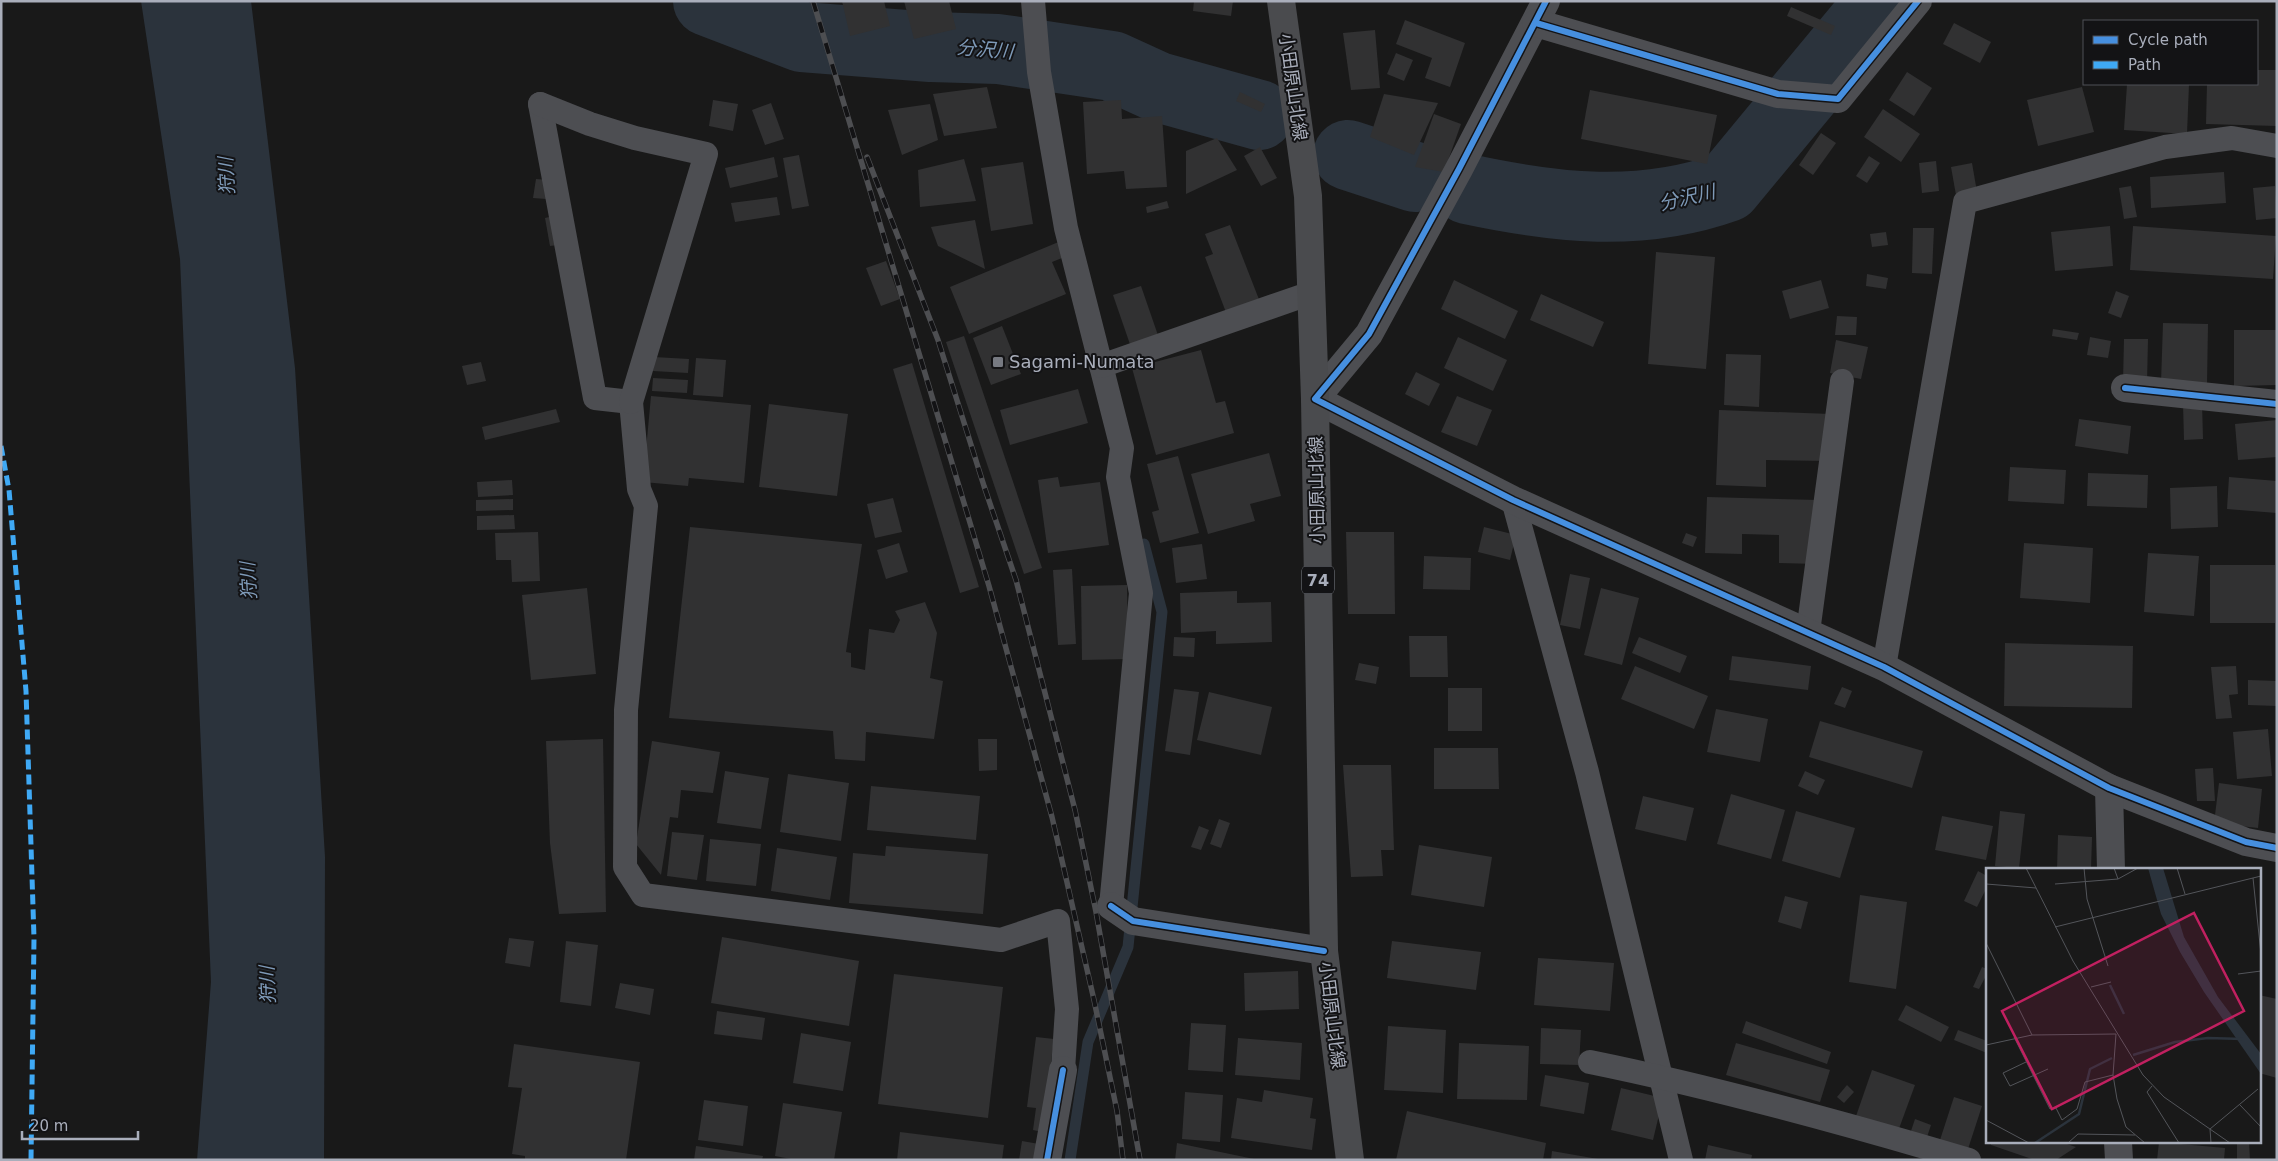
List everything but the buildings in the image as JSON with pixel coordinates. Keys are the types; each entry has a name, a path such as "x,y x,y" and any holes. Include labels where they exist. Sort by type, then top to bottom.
{"main road":[{"name":"小田原山北線","path":"1281,1 1308,196 1316,399 1324,951 1350,1160"}],"street":[{"path":"1918,1 1838,99 1778,94 1541,12 1369,334 1316,399 1513,500 1884,667 2109,788 2246,842 2277,848"},
{"path":"2125,388 2277,404"},
{"path":"2109,788 2111,868"},
{"path":"1111,906 1133,921 1324,951"},
{"path":"1047,1160 1064,1070"},
{"path":"2118,1144 2119,1160"}],"lane":[{"path":"1032,1 1039,72 1066,228 1122,448 1118,477 1141,593 1111,906"},
{"path":"631,402 595,398 540,104 590,124 635,138 706,154 631,402 639,489 646,506 626,710 625,867 643,895 1001,940 1058,921 1067,1009 1064,1070"},
{"path":"1884,667 1964,202 2164,147 2232,138 2277,146"},
{"path":"1101,366 1311,293"},
{"path":"1808,632 1842,381"},
{"path":"1513,500 1587,772 1681,1160"},
{"path":"1590,1062 1661,1076 1878,1133 1969,1160"}],"water":[{"name":"狩川","path":"141,1 251,1 295,368 325,857 324,1160 197,1160 211,982 180,259"}],"waterway":[{"name":"分沢川","path":"708,1 802,37 931,47 998,49 1112,66 1158,87 1259,115"},
{"name":"分沢川","path":"1467,189 1533,201 1598,207 1662,203 1694,197 1727,187 1881,1"},
{"name":"分沢川","path":"1348,155 1415,177"},
{"path":"1070,1160 1088,1042 1128,947 1162,612 1144,544"}],"railway":[{"path":"813,1 989,586 1052,817 1094,1000 1117,1111 1123,1160"},
{"path":"867,157 938,340 1016,580 1075,810 1096,912 1140,1160"}],"marked path":[{"path":"1,446 9,490 26,691 34,938 31,1160"}],"cycle path":[{"path":"1546,1 1459,169 1369,334 1315,399 1513,500 1884,667 2109,788 2246,842 2277,848"},
{"path":"1536,23 1778,94 1838,99 1918,1"},
{"path":"2125,388 2277,404"},
{"path":"1111,906 1133,921 1324,951"},
{"path":"1047,1160 1063,1070"}],"place":[{"name":"Sagami-Numata","path":"998,362"}]}
